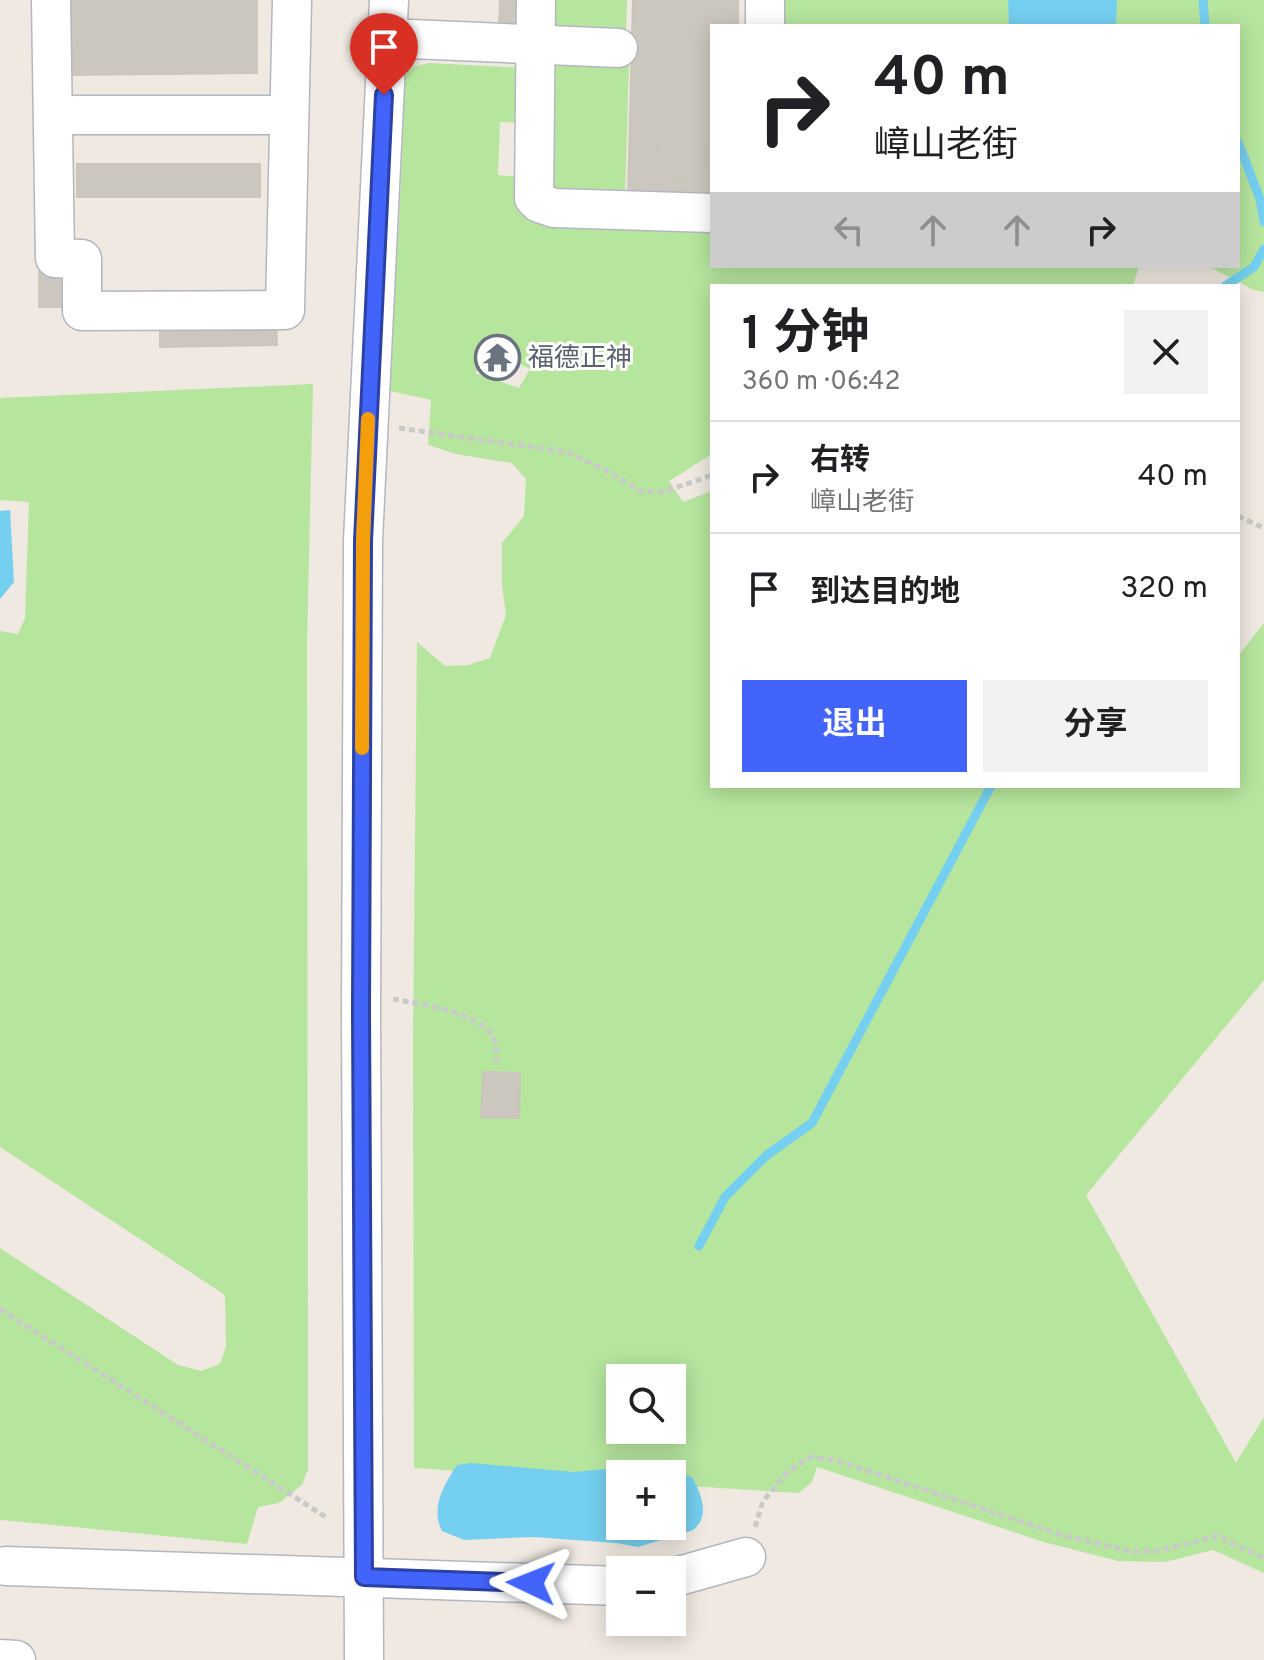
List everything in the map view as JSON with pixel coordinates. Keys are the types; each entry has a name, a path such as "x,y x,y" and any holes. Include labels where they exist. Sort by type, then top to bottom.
{"street":[{"path":"51,0 55,258 82,259 82,311 285,310 292,0"},
{"path":"364,1660 361,992 363,541 389,0"},
{"path":"536,0 534,198 554,208 710,213"},
{"path":"765,0 765,24"},
{"path":"387,38 618,48"},
{"path":"53,115 289,115"},
{"path":"686,1574 746,1557"},
{"path":"6,1566 364,1559 606,1585"},
{"path":"0,1659 16,1660"}],"path":[{"path":"368,423 567,452 641,491 664,492 710,476"},
{"path":"1240,517 1264,528"},
{"path":"361,992 430,1007 482,1025 492,1035 497,1062"},
{"path":"0,1309 364,1559"},
{"path":"746,1557 763,1501 788,1471 811,1457 835,1460 1062,1535 1133,1552 1157,1551 1217,1536 1264,1558"}],"green space":[{"path":"549,0 627,0 626,34 553,28"},
{"path":"771,0 1264,0 1264,292 1212,268 1240,268 1240,24 770,24"},
{"path":"428,63 526,68 525,123 500,122 498,175 523,177 523,196 710,218 710,268 1138,268 1134,284 710,284 710,455 669,481 683,502 710,492 710,788 1240,788 1240,653 1264,623 1264,980 1086,1195 1236,1463 1264,1417 1264,1573 1213,1550 1165,1562 1118,1561 1044,1542 817,1467 812,1482 799,1493 686,1486 686,1460 606,1460 606,1481 414,1468 413,1041 417,642 445,666 468,665 490,658 506,615 502,543 524,516 526,479 512,463 456,454 428,445 431,400 386,390 399,223 407,72","holes":["490,350 530,369 519,388 475,373"]},
{"path":"554,63 629,65 625,196 553,201"},
{"path":"313,384 307,643 308,1469 302,1485 279,1503 258,1507 247,1544 0,1521 0,1248 178,1365 201,1371 220,1364 226,1347 225,1295 0,1147 0,631 18,634 25,618 29,502 0,500 0,398"}],"water":[{"path":"1008,0 1117,0 1116,24 1009,24"},
{"path":"10,510 14,582 0,599 0,511"},
{"path":"471,1463 574,1472 606,1469 606,1540 661,1540 638,1547 534,1537 464,1540 442,1531 437,1513 443,1488 457,1465"},
{"path":"686,1475 692,1477 703,1505 702,1518 693,1530 686,1532"}],"building":[{"path":"68,0 257,0 257,73 69,75"},
{"path":"500,0 520,0 519,29 499,28"},
{"path":"633,0 738,0 738,24 710,24 710,197 628,194"},
{"path":"681,130 699,137 706,155 699,173 681,180 663,173 656,155 663,137"},
{"path":"77,164 260,164 260,197 77,197"},
{"path":"39,272 69,272 69,307 39,307"},
{"path":"276,314 277,345 160,347 160,316"},
{"path":"483,1072 520,1073 519,1118 481,1117"}],"waterway":[{"path":"1203,0 1205,24"},
{"path":"1240,147 1260,199 1264,222"},
{"path":"1228,284 1254,267 1264,249"},
{"path":"699,1246 725,1197 767,1155 812,1123 990,788"}],"slow traffic":[{"path":"362,748 363,541 368,419"}],"place":[{"name":"福德正神","path":"497,357"}],"route":[{"path":"384,95 363,541 361,1012 364,1577 531,1583"}]}
